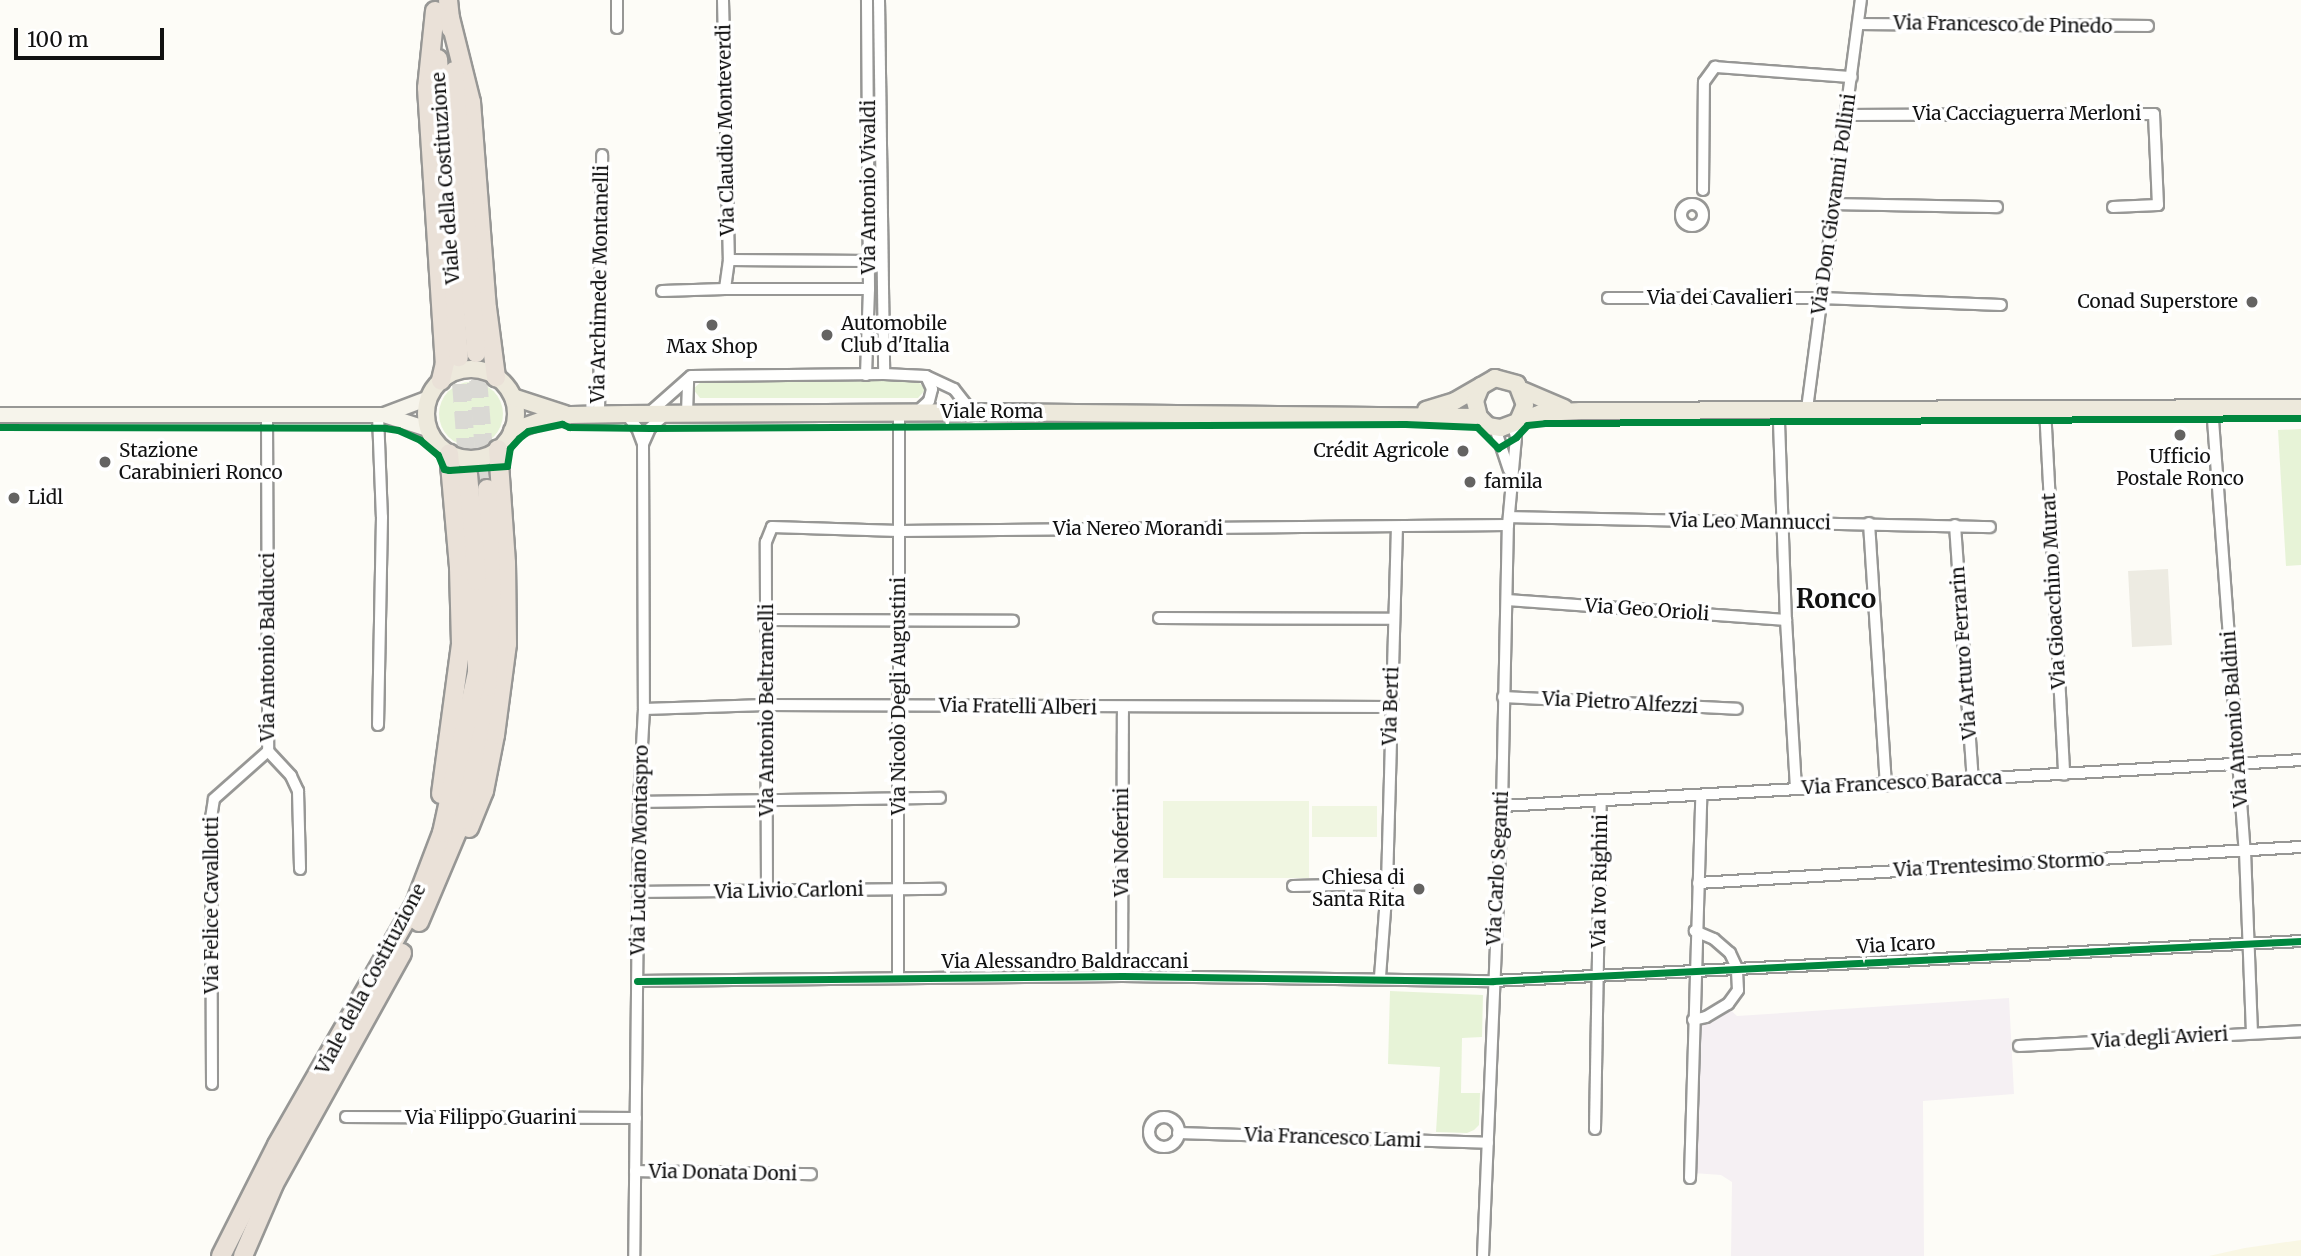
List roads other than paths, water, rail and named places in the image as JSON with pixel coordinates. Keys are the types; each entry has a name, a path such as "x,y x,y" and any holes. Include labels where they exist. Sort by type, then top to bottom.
{"highway":[{"name":"Viale della Costituzione","path":"442,7 468,355"},
{"path":"442,7 471,102 496,377"},
{"path":"441,381 445,363 427,88 442,7"},
{"path":"449,453 459,567 461,644 436,824 417,880 424,901 450,881 484,791 495,735 507,644 506,563 498,449"},
{"name":"Viale della Costituzione","path":"221,1256 277,1145 424,901 442,833 477,673 477,581 468,474"},
{"name":"Viale della Costituzione","path":"243,1256 274,1184 424,901 462,820 487,687 492,598 487,488"}],"main road":[{"path":"468,369 496,377 513,397 515,409 512,432 498,449 474,459 449,453 433,439 428,429 426,408 429,398 441,381 468,369"},
{"path":"1581,411 1551,404 1503,378 1481,386 1475,401 1479,417 1495,428 1541,413 1581,411 2212,406 2301,408"},
{"name":"Viale Roma","path":"1414,414 1455,401 1481,386"},
{"path":"1516,422 1525,405 1522,390"},
{"name":"Viale Roma","path":"513,397 571,415"},
{"path":"381,415 429,398"},
{"name":"Viale Roma","path":"512,432 540,421 571,415 599,414 972,412 1414,414 1479,417"},
{"path":"0,415 381,415 428,429"}],"street":[{"path":"617,0 617,29"},
{"name":"Via Claudio Monteverdi","path":"723,0 729,260 725,289"},
{"name":"Via Antonio Vivaldi","path":"866,375 870,289 867,0"},
{"name":"Via Antonio Vivaldi","path":"879,0 884,374"},
{"name":"Via Don Giovanni Pollini","path":"1807,409 1861,0"},
{"name":"Via Francesco de Pinedo","path":"1859,24 2148,26"},
{"path":"1703,190 1694,204 1682,209 1683,223 1697,226 1703,214 1704,82 1714,66 1852,77"},
{"name":"Via Cacciaguerra Merloni","path":"1847,115 2154,114 2158,205 2113,207"},
{"name":"Via Archimede Montanelli","path":"599,414 601,155"},
{"path":"1694,204 1703,214"},
{"path":"1836,204 1997,207"},
{"name":"Via Claudio Monteverdi","path":"729,260 869,261"},
{"path":"662,292 870,289"},
{"name":"Via dei Cavalieri","path":"1608,298 1821,298 2001,305"},
{"path":"648,414 691,376 884,374 926,376 954,389 972,412"},
{"path":"917,412 929,401 932,389 926,376"},
{"path":"687,413 688,379"},
{"name":"Via Antonio Baldini","path":"2212,406 2245,850 2252,1033"},
{"name":"Via Gioacchino Murat","path":"2045,408 2064,775"},
{"name":"Via Nicolò Degli Augustini","path":"898,978 899,413"},
{"name":"Via Luciano Montaspro","path":"626,414 637,428 643,444 645,709 639,802 634,1256"},
{"path":"643,444 650,428 666,414"},
{"name":"Via Antonio Balducci","path":"267,415 268,751 291,776 298,791 300,869"},
{"path":"378,725 381,415"},
{"name":"Via Carlo Seganti","path":"1483,1256 1502,806 1509,521 1516,422"},
{"path":"1779,422 1786,620 1796,788"},
{"name":"Via Carlo Seganti","path":"1495,428 1508,461 1511,480"},
{"name":"Via Nereo Morandi","path":"769,529 899,531 1397,527 1509,521"},
{"name":"Via Leo Mannucci","path":"1509,521 1869,523 1990,527"},
{"path":"1869,523 1886,785"},
{"name":"Via Arturo Ferrarin","path":"1955,525 1973,780"},
{"name":"Via Berti","path":"1380,977 1387,884 1397,527"},
{"name":"Via Antonio Beltramelli","path":"767,891 766,542 769,529"},
{"name":"Via Geo Orioli","path":"1507,600 1786,620"},
{"path":"1159,618 1394,619"},
{"path":"767,620 1013,621"},
{"name":"Via Pietro Alfezzi","path":"1503,697 1737,709"},
{"name":"Via Fratelli Alberi","path":"645,709 766,705 1391,707"},
{"name":"Via Noferini","path":"1122,976 1123,708"},
{"name":"Via Felice Cavallotti","path":"212,1084 211,818 214,799 268,751"},
{"name":"Via Francesco Baracca","path":"1502,806 1701,797 1796,788 2301,760"},
{"path":"1690,1178 1695,931 1701,797"},
{"path":"639,802 940,798"},
{"name":"Via Ivo Righini","path":"1595,1129 1601,801"},
{"name":"Via Trentesimo Stormo","path":"1698,883 2301,847"},
{"path":"1293,886 1387,884"},
{"name":"Via Livio Carloni","path":"638,892 940,889"},
{"path":"1693,1020 1706,1017 1728,1004 1738,990 1737,968 1730,953 1714,939 1695,931"},
{"name":"Via Icaro","path":"1493,981 2301,940"},
{"name":"Via Alessandro Baldraccani","path":"637,981 1122,976 1380,977 1493,981"},
{"name":"Via degli Avieri","path":"2019,1046 2301,1031"},
{"name":"Via Filippo Guarini","path":"346,1116 636,1118"},
{"name":"Via Francesco Lami","path":"1178,1133 1488,1143"},
{"name":"Via Donata Doni","path":"635,1171 811,1174"}],"tunnel":[{"path":"476,353 487,489"},
{"path":"459,357 468,474"}],"place":[{"name":"Conad Superstore","path":"2252,302"},
{"name":"Max Shop","path":"712,325"},
{"name":"Automobile Club d'Italia","path":"827,335"},
{"name":"Ufficio Postale Ronco","path":"2180,435"},
{"name":"Crédit Agricole","path":"1463,451"},
{"name":"Stazione Carabinieri Ronco","path":"105,462"},
{"name":"famila","path":"1470,482"},
{"name":"Lidl","path":"14,498"},
{"name":"Chiesa di Santa Rita","path":"1419,889"}],"district":[{"name":"Ronco","path":"1836,599"}]}
